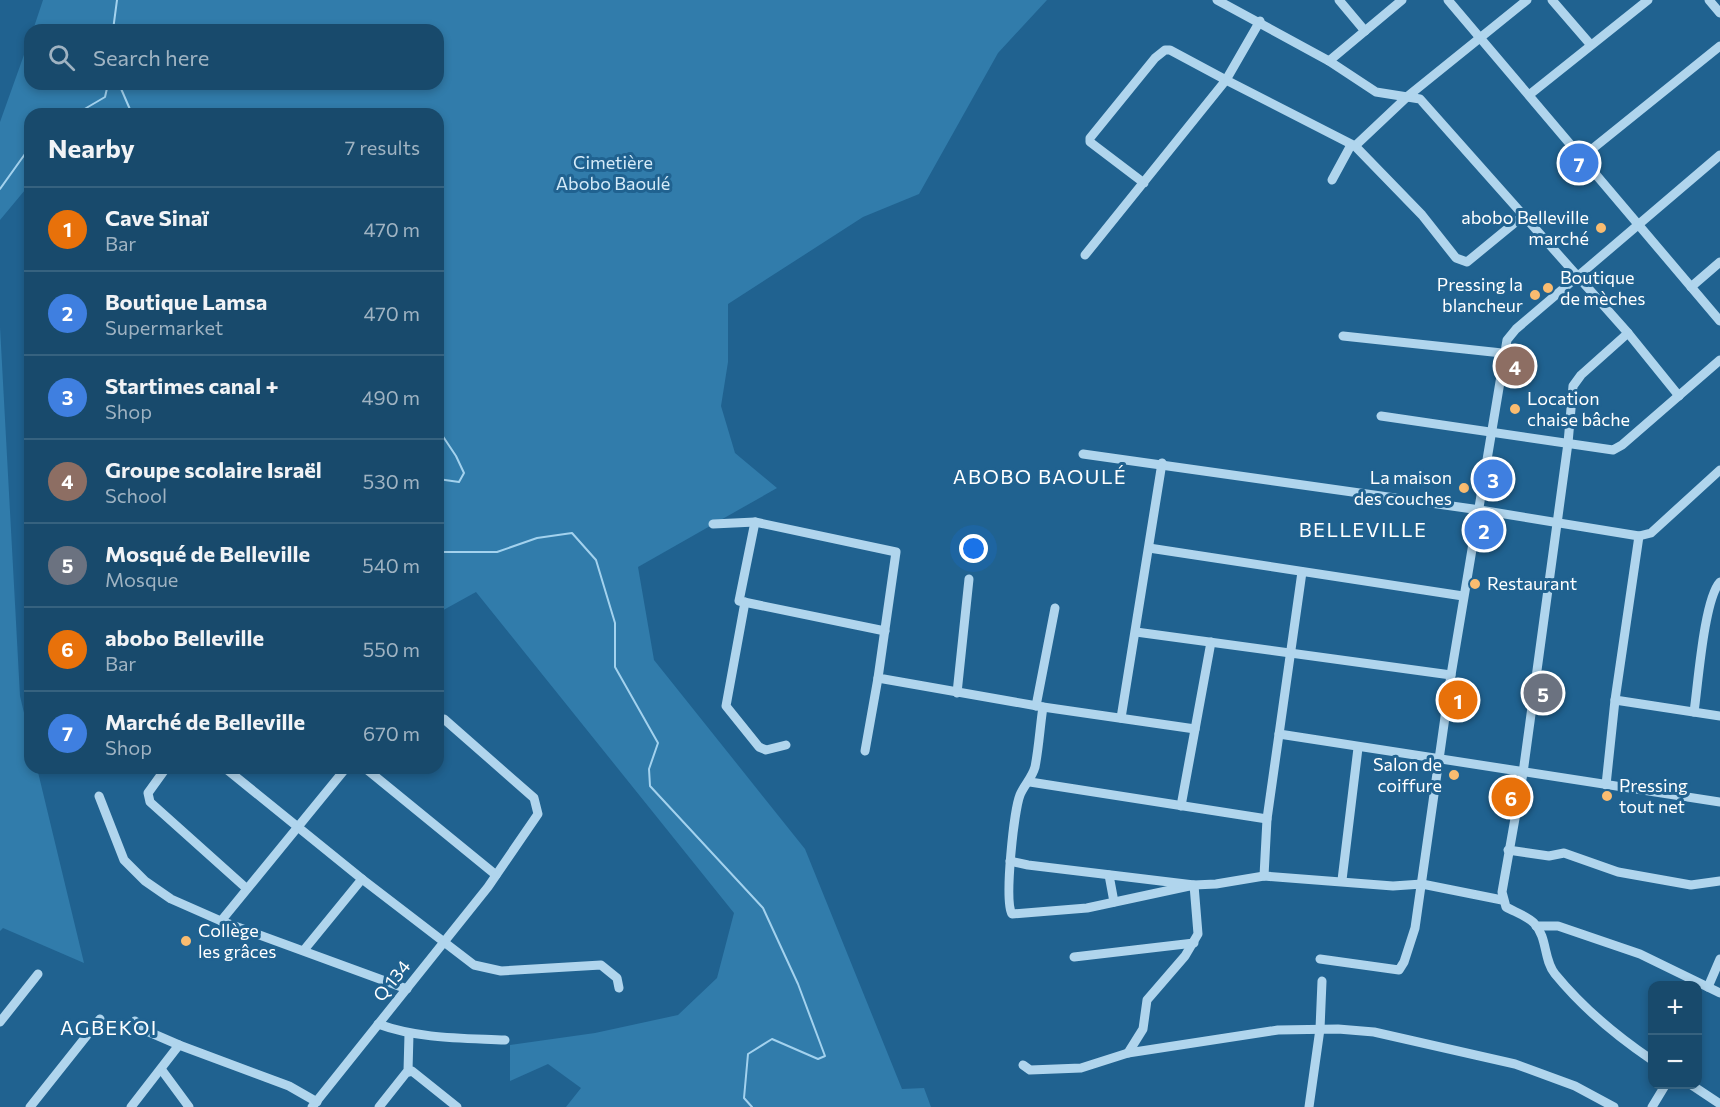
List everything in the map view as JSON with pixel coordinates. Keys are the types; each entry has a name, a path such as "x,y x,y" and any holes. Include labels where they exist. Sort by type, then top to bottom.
{"street":[{"path":"1217,0 1260,21 1329,61 1376,92 1420,99 1628,333 1679,396"},
{"path":"1339,0 1365,31"},
{"path":"1329,61 1402,0"},
{"path":"1449,0 1720,321"},
{"path":"1332,180 1353,146 1408,96 1527,0"},
{"path":"1552,0 1590,44"},
{"path":"1529,94 1648,0"},
{"path":"1709,0 1720,13"},
{"path":"1085,255 1226,80 1260,21"},
{"path":"1581,158 1720,46"},
{"path":"1144,183 1090,142 1092,134 1155,58 1166,50 1170,50 1353,146 1422,215 1461,262 1467,262 1523,216"},
{"path":"1320,960 1399,970 1404,962 1415,928 1450,675 1480,510 1502,353 1510,334 1720,154"},
{"path":"1691,286 1720,262"},
{"path":"1628,333 1575,380 1523,773 1508,850 1502,900 1506,907 1536,926 1544,940 1554,972 1624,1041 1648,1057"},
{"path":"1343,336 1502,353"},
{"path":"1381,416 1618,448 1720,360"},
{"path":"1083,454 1162,463 1480,510 1639,537 1651,533 1720,472"},
{"path":"1120,718 1136,632 1162,463"},
{"path":"755,522 739,601 885,631"},
{"path":"713,524 755,522 897,552 865,751"},
{"path":"1606,785 1615,700 1639,537"},
{"path":"1149,548 1463,596"},
{"path":"1264,876 1267,819 1302,572"},
{"path":"957,693 969,579"},
{"path":"1694,712 1708,612 1716,586 1720,582"},
{"path":"745,602 726,705 759,747 766,750 786,745"},
{"path":"1055,608 1030,782 1020,795 1010,861 1007,904 1012,914 1087,908 1194,885 1264,876 1342,880 1393,886 1422,884 1502,900"},
{"path":"1136,632 1450,675"},
{"path":"1181,806 1211,642"},
{"path":"878,678 957,693 1195,729"},
{"path":"1615,700 1720,716"},
{"name":"Q 134","path":"315,1104 445,942 496,875 538,814 538,804 444,719"},
{"path":"1279,734 1720,802"},
{"path":"1342,880 1358,748"},
{"path":"162,774 148,793 150,802 246,888"},
{"path":"233,774 362,879 474,965 501,971 601,965 617,978 619,988"},
{"path":"221,921 341,774"},
{"path":"372,774 496,875"},
{"path":"1030,782 1267,819"},
{"path":"99,796 124,860 145,881 171,898 221,921 407,989"},
{"path":"1508,850 1549,856 1564,853 1618,872 1691,885 1720,881"},
{"path":"1010,861 1194,885"},
{"path":"1109,875 1113,902"},
{"path":"304,950 362,879"},
{"path":"1128,1053 1143,1029 1147,1000 1194,943 1199,925 1194,885"},
{"path":"1536,926 1558,926 1640,954 1720,993"},
{"path":"1074,957 1194,943"},
{"path":"1708,987 1720,959"},
{"path":"0,1022 38,974"},
{"path":"1309,1107 1320,1029 1322,981"},
{"path":"30,1107 100,1019"},
{"path":"135,1021 148,1032 289,1086 315,1104"},
{"path":"378,1024 409,1034 505,1040"},
{"path":"1023,1065 1030,1070 1081,1068 1128,1053 1278,1030 1320,1029 1374,1032 1515,1064 1575,1086 1614,1107"},
{"path":"379,1107 408,1071 409,1034"},
{"path":"1140,1035 1155,1050"},
{"path":"131,1107 179,1045"},
{"path":"161,1069 189,1107"},
{"path":"408,1071 416,1072 457,1107"},
{"path":"1652,1107 1663,1089"},
{"path":"1698,1089 1720,1104"}],"green space":[{"name":"Cimetière Abobo Baoulé","path":"43,0 1047,0 998,53 919,194 863,217 728,304 728,362 721,406 735,453 777,488 638,567 654,660 805,849 902,1089 924,1088 931,1107 566,1107 581,1088 548,1064 510,1081 510,1045 595,1033 678,1015 717,978 734,913 476,592 444,610 444,108 24,108 24,191 0,220 0,122 24,55 24,90 444,90 444,24 35,24"},
{"path":"0,327 20,696 24,713 24,774 38,774 84,963 3,928 0,931"}],"waterway":[{"path":"114,24 117,0"},
{"path":"86,108 105,97 107,90"},
{"path":"122,90 129,108"},
{"path":"0,189 24,155"},
{"path":"444,438 464,473 459,482 444,480"},
{"path":"444,552 497,552 537,538 572,533 596,560 615,623 615,667 658,743 649,769 650,786 763,908 798,984 825,1056 818,1059 772,1039 748,1054 744,1098 752,1107"}],"place":[{"name":"Marché de Belleville","path":"1579,163"},
{"name":"abobo Belleville marché","path":"1601,228"},
{"name":"Boutique de mèches","path":"1548,288"},
{"name":"Pressing la blancheur","path":"1535,295"},
{"name":"Groupe scolaire Israël","path":"1515,366"},
{"name":"Location chaise bâche","path":"1515,409"},
{"name":"Startimes canal +","path":"1493,479"},
{"name":"La maison des couches","path":"1464,488"},
{"name":"Boutique Lamsa","path":"1484,530"},
{"name":"Restaurant","path":"1475,584"},
{"name":"Mosqué de Belleville","path":"1543,693"},
{"name":"Cave Sinaï","path":"1458,700"},
{"name":"Salon de coiffure","path":"1454,775"},
{"name":"Pressing tout net","path":"1607,796"},
{"name":"abobo Belleville","path":"1511,797"},
{"name":"Collège les grâces","path":"186,941"}],"district":[{"name":"ABOBO BAOULÉ","path":"1040,477"},
{"name":"BELLEVILLE","path":"1363,530"},
{"name":"AGBEKOI","path":"109,1028"}]}
